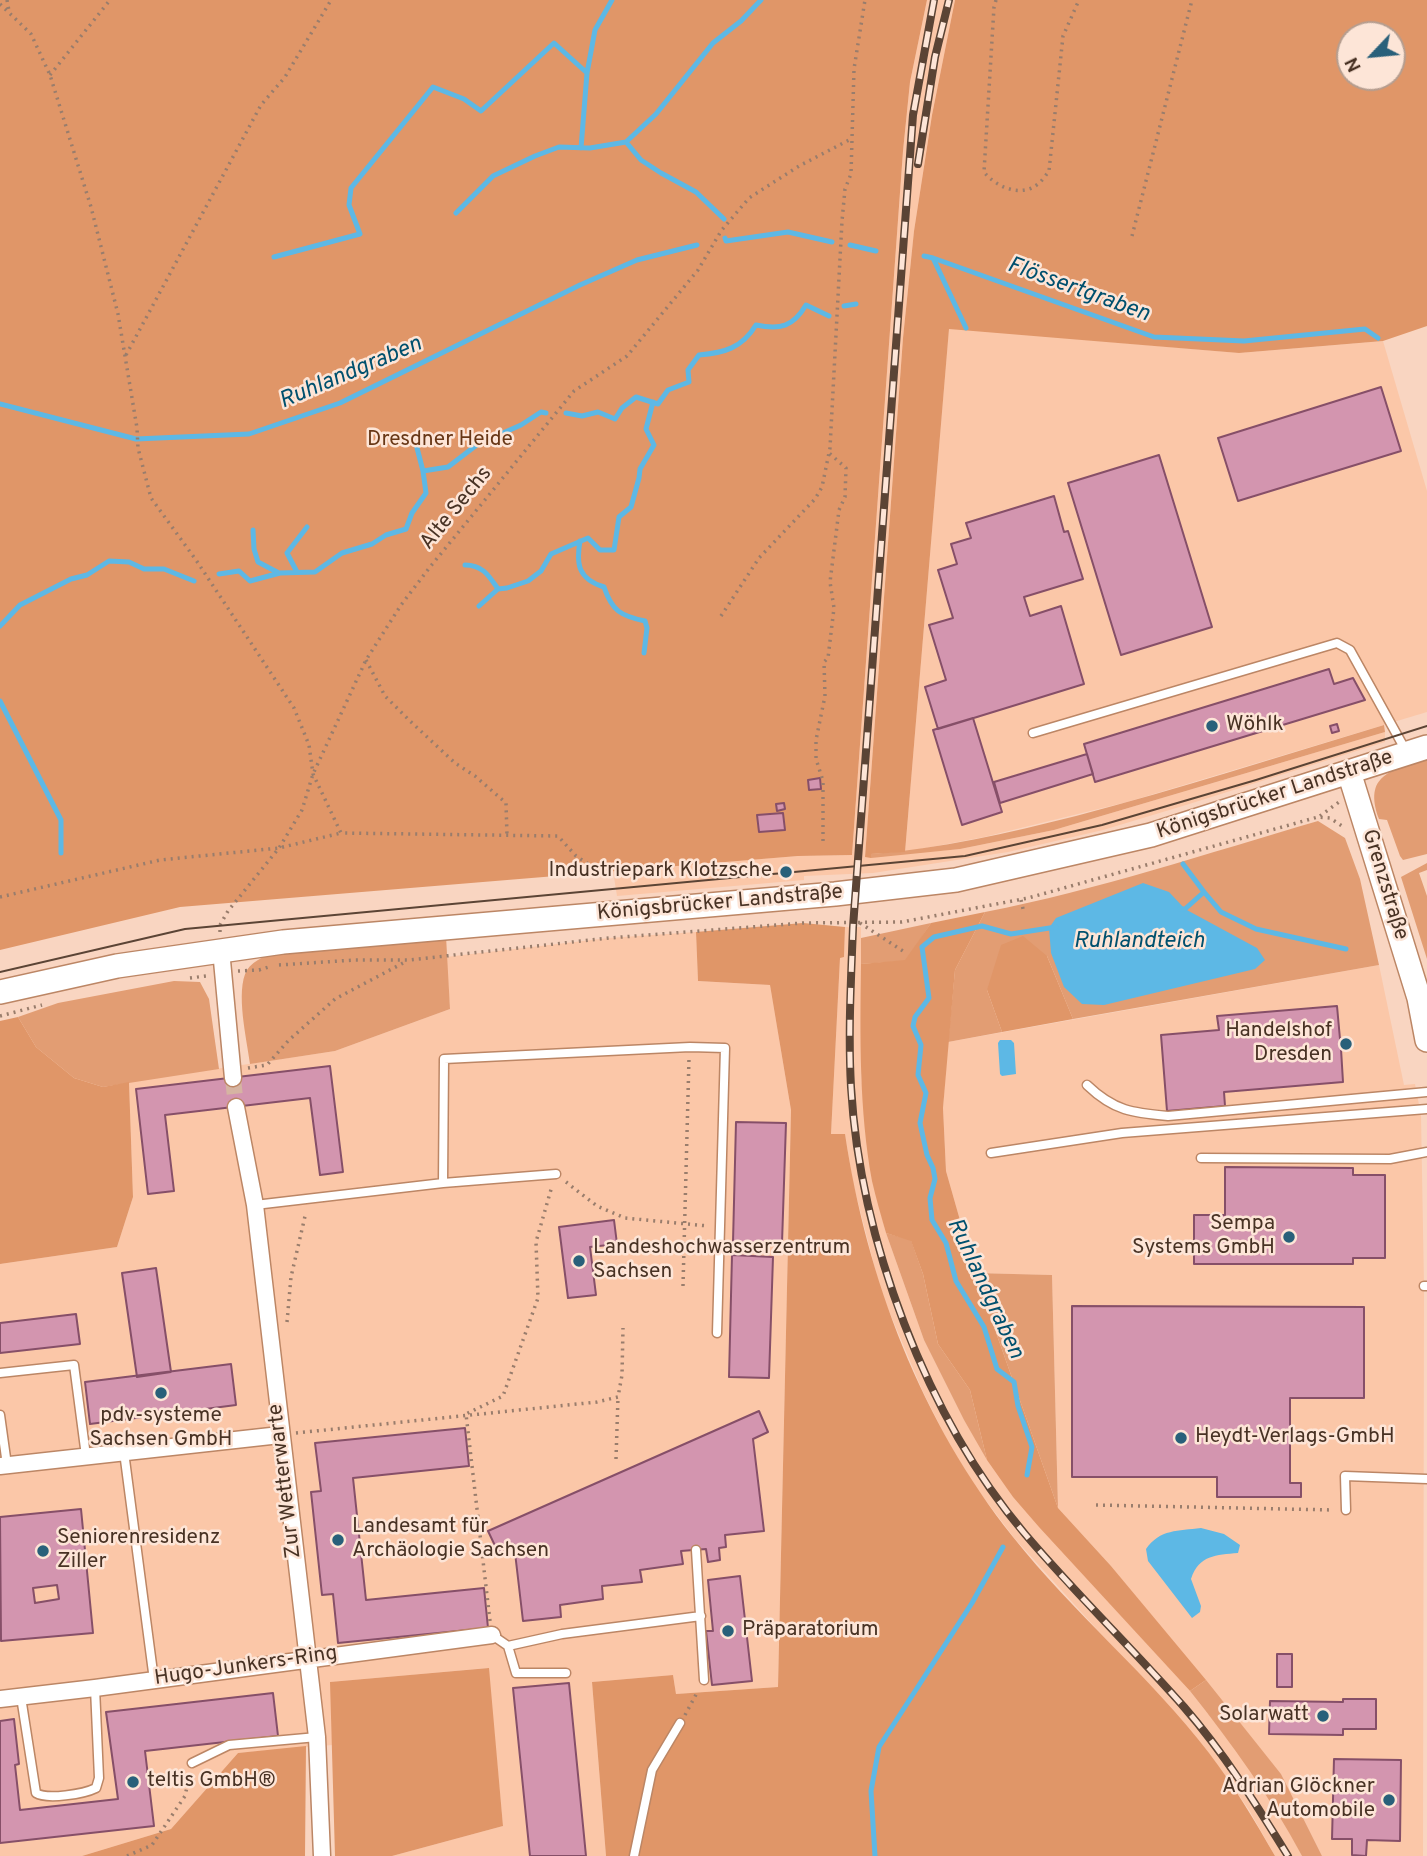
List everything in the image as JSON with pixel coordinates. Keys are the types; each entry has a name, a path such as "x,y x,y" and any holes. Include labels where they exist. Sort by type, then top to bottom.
{"main road":[{"name":"Königsbrücker Landstraße","path":"0,992 117,966 221,950 835,894 956,880 1152,835 1417,750"},
{"name":"Grenzstraße","path":"1349,772 1423,998 1427,1040"}],"street":[{"path":"221,950 233,1078"},
{"name":"Zur Wetterwarte","path":"236,1107 255,1205 308,1658 317,1737 322,1856"},
{"path":"4,1466 280,1434"},
{"name":"Hugo-Junkers-Ring","path":"0,1699 492,1635"}],"lane":[{"path":"1033,733 1337,643 1350,650 1417,750"},
{"path":"443,1183 444,1059 690,1047 725,1048 717,1334"},
{"path":"1087,1085 1102,1100 1135,1113 1168,1116 1427,1092"},
{"path":"991,1153 1122,1133 1427,1109"},
{"path":"1200,1158 1390,1159 1427,1152"},
{"path":"255,1205 443,1183 556,1174"},
{"path":"0,1373 74,1366 86,1456"},
{"path":"0,1415 4,1466"},
{"path":"124,1452 154,1679"},
{"path":"1346,1510 1345,1476 1427,1479"},
{"path":"696,1549 704,1680"},
{"path":"508,1646 562,1634 701,1616"},
{"path":"492,1635 508,1646 516,1673 566,1673"},
{"path":"21,1697 36,1793 43,1797 88,1792 96,1788 99,1778 95,1688"},
{"path":"635,1856 652,1770 680,1723"},
{"path":"192,1763 229,1745 317,1737"}],"path":[{"path":"7,0 9,13"},
{"path":"50,75 110,0"},
{"path":"125,356 261,106 285,78 331,0"},
{"path":"721,616 759,558 815,499 822,487 829,453 845,189 851,174 854,69 865,0"},
{"path":"996,0 993,7 984,173 992,183 1016,191 1038,185 1049,171 1063,36 1079,0"},
{"path":"1132,236 1192,0"},
{"path":"0,4 31,34 50,75 91,207 118,314 138,448 151,498 203,571 293,708 309,745 313,774 341,833"},
{"name":"Alte Sechs","path":"221,950 220,925 228,911 279,848 302,810 313,774 366,660 401,605 430,567 574,391 627,356 698,270 721,231 749,198 799,166 851,139"},
{"path":"823,841 824,781 816,759 816,740 825,696 824,662 828,658 834,608 830,582 839,510 845,497 847,476 846,468 829,453"},
{"path":"366,660 385,696 455,763 475,776 506,803 507,836"},
{"path":"182,977 259,970 274,965 408,960 609,938 803,923 902,922 1021,900 1318,817 1339,823 1350,833"},
{"path":"0,897 160,860 279,848 341,833 558,836 576,856 605,875"},
{"path":"1021,900 1024,913"},
{"path":"858,922 906,953"},
{"path":"262,1066 267,1065 288,1041 335,999 408,960"},
{"path":"0,1016 50,1002"},
{"path":"683,1286 690,1047"},
{"path":"466,1414 503,1396 538,1298 536,1242 556,1174 597,1206 625,1218 685,1222 720,1228"},
{"path":"287,1324 291,1277 309,1198"},
{"path":"616,1460 623,1328"},
{"path":"280,1434 597,1402 618,1396"},
{"path":"466,1414 492,1635"},
{"path":"1096,1505 1346,1510"},
{"path":"680,1723 704,1680"},
{"path":"127,1856 152,1845 185,1796 192,1763"}],"shaded area":[{"path":"927,0 955,0 932,115 914,231 903,338 865,857 960,849 1054,830 1385,732 1385,742 1103,830 1008,852 873,873 804,876 804,880 617,896 613,871 798,856 852,855 903,151 910,82"},
{"path":"949,328 1239,353 1383,341 1427,491 1427,712 1127,802 984,837 905,852"},
{"path":"1384,725 1385,732 1054,830 960,849 871,858 871,854 948,844 1076,816 1192,784"},
{"path":"1427,759 1427,854 1403,860 1387,820 1379,819 1375,793 1378,784 1392,771"},
{"path":"1318,821 1345,838 1360,879 1379,965 1073,1019 1047,956 987,990 1002,1032 948,1042 955,970 985,912 1111,882"},
{"path":"1427,863 1427,870 1419,873 1427,896 1427,959 1401,877"},
{"path":"931,923 906,961 861,964 861,938"},
{"path":"845,927 861,927 861,1076 873,1182 886,1233 924,1340 964,1420 1013,1497 1190,1691 1242,1757 1279,1812 1302,1856 1275,1856 1249,1810 1208,1752 1015,1539 977,1489 950,1446 923,1392 881,1292 853,1183 845,1135 831,1134 840,957 844,957"},
{"path":"696,932 698,981 770,985 791,1110 778,1687 676,1694 673,1675 592,1682 606,1856 392,1856 503,1826 488,1668 331,1682 332,1745 238,1753 171,1829 82,1856 0,1856 0,1264 117,1247 133,1197 129,1082 335,1051 450,1009 446,957 609,938"},
{"path":"446,936 450,1009 335,1051 250,1064 242,990 247,970 258,960 280,950"},
{"path":"1379,965 1404,1085 1415,1084 1421,1115 1424,1286 1423,1856 1322,1856 1281,1774 1111,1566 1058,1508 1052,1275 975,1273 946,1171 943,1108 948,1042"},
{"path":"174,981 200,982 209,999 219,1069 103,1087 74,1078 36,1047 18,1017 58,1003"},
{"path":"886,1233 911,1240 923,1274 938,1344 970,1390 987,1460 924,1340"},
{"path":"975,1273 1052,1275 1058,1508"},
{"path":"1206,1680 1281,1774 1322,1856 1302,1856 1250,1771 1190,1691"}],"green space":[{"name":"Dresdner Heide","path":"0,0 927,0 910,82 903,151 852,855 798,856 180,907 0,950"},
{"path":"955,0 1427,0 1427,326 1383,341 1239,353 949,329 905,852 871,854 871,858 865,857 903,338 914,231 932,115"},
{"path":"985,912 955,970 943,1108 946,1171 975,1273 1058,1508 1111,1566 1206,1680 1190,1691 1039,1527 1013,1497 987,1460 970,1390 938,1344 923,1274 911,1241 886,1233 872,1181 863,1100 861,964 905,960 931,923"},
{"path":"803,923 845,927 844,957 840,958 831,1134 845,1134 868,1242 884,1295 925,1397 951,1446 1013,1537 1061,1592 1162,1697 1209,1753 1275,1856 606,1856 592,1682 673,1675 676,1694 778,1687 791,1110 770,985 698,981 696,932"},
{"path":"1023,936 1047,956 1073,1019 1002,1032 987,990 1001,945"},
{"path":"18,1017 36,1047 74,1078 103,1087 129,1082 133,1197 117,1247 0,1264 0,1021"},
{"path":"489,1668 503,1826 392,1856 335,1856 330,1682"},
{"path":"306,1746 305,1856 82,1856 171,1829 238,1753"}],"water":[{"name":"Ruhlandteich","path":"1143,883 1169,892 1185,909 1257,948 1265,960 1255,969 1104,1005 1082,1004 1064,987 1051,953 1049,928 1056,918"},
{"path":"1000,1040 1011,1040 1014,1043 1016,1074 1000,1074"},
{"path":"1201,1528 1224,1534 1240,1545 1238,1553 1209,1558 1194,1571 1191,1579 1201,1606 1200,1612 1192,1618 1148,1561 1146,1549 1163,1534"}],"building":[{"path":"1381,387 1401,451 1238,501 1218,438"},
{"path":"1159,455 1212,627 1121,655 1068,483"},
{"path":"1054,496 1064,532 1068,531 1083,579 1024,597 1030,616 1061,606 1084,684 938,729 925,687 946,680 929,625 953,618 938,570 957,564 951,544 971,538 966,523"},
{"name":"Wöhlk","path":"1329,669 1334,684 1353,678 1365,700 1095,782 1084,744"},
{"path":"973,718 1002,812 962,825 933,730"},
{"path":"1337,724 1339,731 1332,733 1330,726"},
{"path":"1087,754 1093,774 1000,803 994,782"},
{"path":"820,778 821,789 809,790 808,780"},
{"path":"784,803 785,809 777,811 776,804"},
{"path":"783,813 785,830 759,832 757,815"},
{"path":"1337,1006 1340,1039 1345,1038 1346,1044 1346,1048 1341,1049 1343,1082 1224,1092 1225,1106 1167,1111 1161,1035 1219,1030 1217,1016"},
{"path":"330,1066 343,1172 320,1175 310,1098 165,1115 174,1191 148,1194 136,1089"},
{"path":"736,1122 786,1123 782,1243 733,1242"},
{"name":"Sempa Systems GmbH","path":"1225,1167 1353,1168 1353,1175 1385,1175 1385,1258 1353,1258 1353,1264 1194,1264 1194,1215 1225,1215"},
{"path":"614,1220 617,1244 590,1247 596,1295 568,1298 559,1227"},
{"path":"732,1255 773,1257 769,1378 729,1377"},
{"path":"156,1268 171,1372 137,1377 122,1273"},
{"name":"Heydt-Verlags-GmbH","path":"1072,1306 1364,1307 1364,1398 1290,1398 1290,1483 1301,1483 1301,1497 1217,1497 1217,1477 1072,1477"},
{"path":"76,1314 80,1344 0,1353 0,1323"},
{"name":"pdv-systeme Sachsen GmbH","path":"231,1364 236,1405 90,1424 85,1382"},
{"path":"759,1411 768,1432 753,1439 764,1531 725,1535 726,1547 719,1548 720,1560 708,1562 706,1549 681,1551 683,1564 640,1570 642,1582 602,1586 603,1599 560,1605 561,1617 523,1621 514,1544 498,1552 488,1531"},
{"name":"Landesamt für Archäologie Sachsen","path":"465,1428 469,1466 353,1478 366,1600 484,1588 488,1628 338,1643 333,1594 322,1595 311,1492 321,1491 315,1443"},
{"name":"Seniorenresidenz Ziller","path":"81,1509 93,1633 1,1641 0,1517","holes":["57,1585 59,1599 35,1603 33,1588"]},
{"name":"Präparatorium","path":"740,1576 752,1681 712,1685 706,1631 713,1631 708,1580"},
{"path":"1277,1654 1292,1654 1292,1687 1277,1687"},
{"path":"569,1683 586,1856 530,1856 513,1688"},
{"name":"teltis GmbH®","path":"273,1693 278,1736 145,1751 154,1826 0,1843 0,1721 14,1719 20,1810 118,1799 106,1712"},
{"name":"Solarwatt","path":"1343,1699 1376,1699 1376,1729 1343,1729 1343,1735 1269,1734 1270,1701 1343,1702"},
{"path":"1334,1759 1401,1760 1400,1841 1367,1840 1366,1856 1352,1855 1352,1839 1332,1839"}],"waterway":[{"path":"581,148 587,73 595,30 612,0"},
{"path":"724,219 696,192 641,160 626,142 656,114 713,43 741,21 761,0"},
{"path":"274,257 360,234 349,205 351,188 433,87 464,99 481,111 554,43 587,73"},
{"path":"456,213 493,176 535,156 559,147 590,148 626,142"},
{"name":"Ruhlandgraben","path":"725,238 726,241 788,232 832,242"},
{"name":"Ruhlandgraben","path":"0,404 136,439 249,434 340,403 580,285 637,260 697,245"},
{"name":"Ruhlandgraben","path":"850,245 876,251"},
{"name":"Ruhlandgraben","path":"924,256 933,258 966,328"},
{"name":"Flössertgraben","path":"933,258 1154,337 1244,341 1365,329 1378,338"},
{"path":"844,306 856,304"},
{"path":"566,413 582,416 598,412 615,419 622,408 636,397 658,404 668,390 689,382 688,370 699,355 732,348 745,339 756,325 785,325 796,318 806,305 829,316"},
{"path":"479,606 498,589 528,581 541,571 551,554 588,538 600,550 614,550 619,517 631,507 640,469 654,445 646,429 653,402"},
{"path":"219,574 239,571 250,581 280,573 315,572 342,553 372,544 386,535 406,529 412,513 426,493 423,471 448,467 478,444 521,425 541,412 546,413"},
{"path":"416,444 423,471"},
{"path":"297,572 287,553 307,527"},
{"path":"253,530 258,562 279,573"},
{"path":"580,541 578,557 584,575 604,587 610,602 618,611 645,621 647,628 644,653"},
{"path":"0,626 20,605 71,579 87,575 109,561 129,562 144,569 164,569 194,581"},
{"path":"465,565 481,569 498,589"},
{"path":"0,701 61,820 61,853"},
{"name":"Ruhlandgraben","path":"1180,909 1185,909 1204,892 1183,864"},
{"path":"1204,892 1221,912 1256,929 1346,949"},
{"name":"Ruhlandgraben","path":"1027,1475 1032,1447 1018,1406 1014,1382 997,1369 984,1327 956,1281 946,1243 932,1220 930,1198 935,1179 920,1123 926,1093 918,1075 921,1045 913,1026 915,1017 929,998 922,947 934,937 982,926 1011,934 1056,927"},
{"name":"Ruhlandgraben","path":"875,1856 871,1791 879,1747 972,1603 1003,1547"}],"tunnel":[{"path":"233,1078 236,1107"}],"tram line":[{"path":"0,972 185,929 965,856 1102,825 1427,726"}],"railway":[{"path":"934,0 913,115 853,927 851,1087 857,1145 868,1205 904,1324 957,1436 989,1487 1044,1556 1199,1724 1239,1779 1288,1856"},
{"path":"918,164 935,57 949,0"}],"place":[{"name":"Wöhlk","path":"1212,726"},
{"name":"Industriepark Klotzsche","path":"786,872"},
{"name":"Handelshof Dresden","path":"1346,1044"},
{"name":"Sempa Systems GmbH","path":"1289,1237"},
{"name":"Landeshochwasserzentrum Sachsen","path":"579,1261"},
{"name":"pdv-systeme Sachsen GmbH","path":"161,1393"},
{"name":"Heydt-Verlags-GmbH","path":"1181,1438"},
{"name":"Landesamt für Archäologie Sachsen","path":"338,1540"},
{"name":"Seniorenresidenz Ziller","path":"43,1551"},
{"name":"Präparatorium","path":"728,1631"},
{"name":"Solarwatt","path":"1323,1716"},
{"name":"teltis GmbH®","path":"133,1782"},
{"name":"Adrian Glöckner Automobile","path":"1389,1800"}]}
